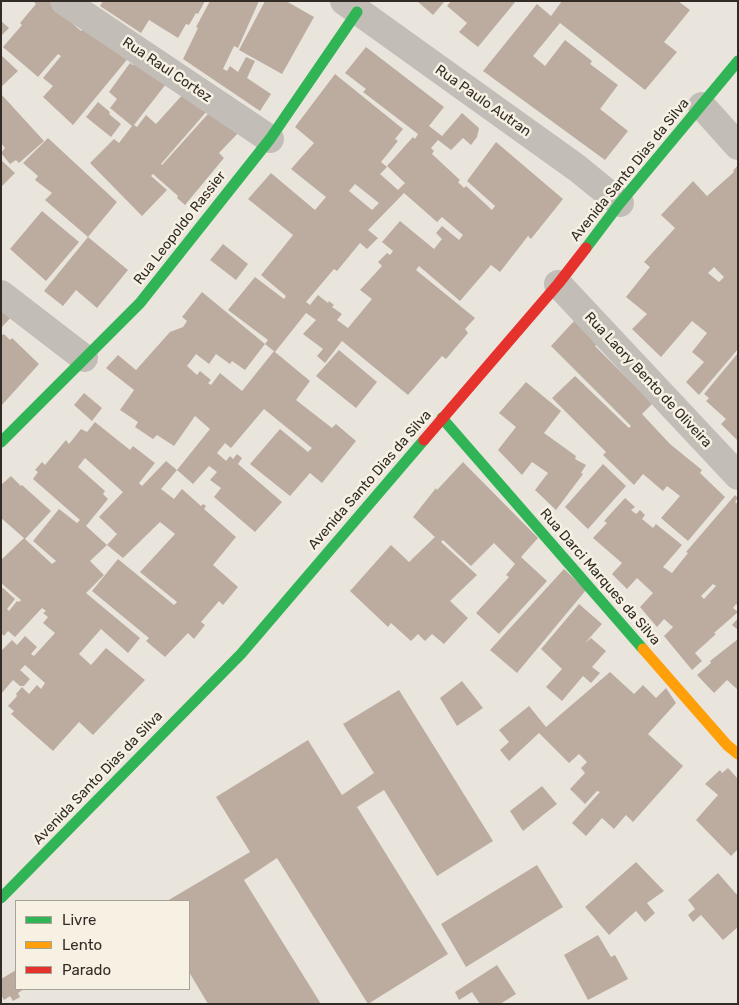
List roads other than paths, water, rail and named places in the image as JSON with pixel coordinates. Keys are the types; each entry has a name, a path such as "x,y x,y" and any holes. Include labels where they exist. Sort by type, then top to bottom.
{"street":[{"name":"Rua Raul Cortez","path":"64,1 270,139"},
{"name":"Rua Leopoldo Rassier","path":"1,442 140,303 270,139 350,6"},
{"name":"Rua Paulo Autran","path":"350,6 577,168 620,203"},
{"name":"Avenida Santo Dias da Silva","path":"1,898 241,654 558,284 620,203 738,61"},
{"path":"702,106 738,146"},
{"name":"Rua Laory Bento de Oliveira","path":"558,284 738,476"},
{"path":"1,294 84,358"},
{"name":"Rua Darci Marques da Silva","path":"442,418 727,745 738,754"}]}
